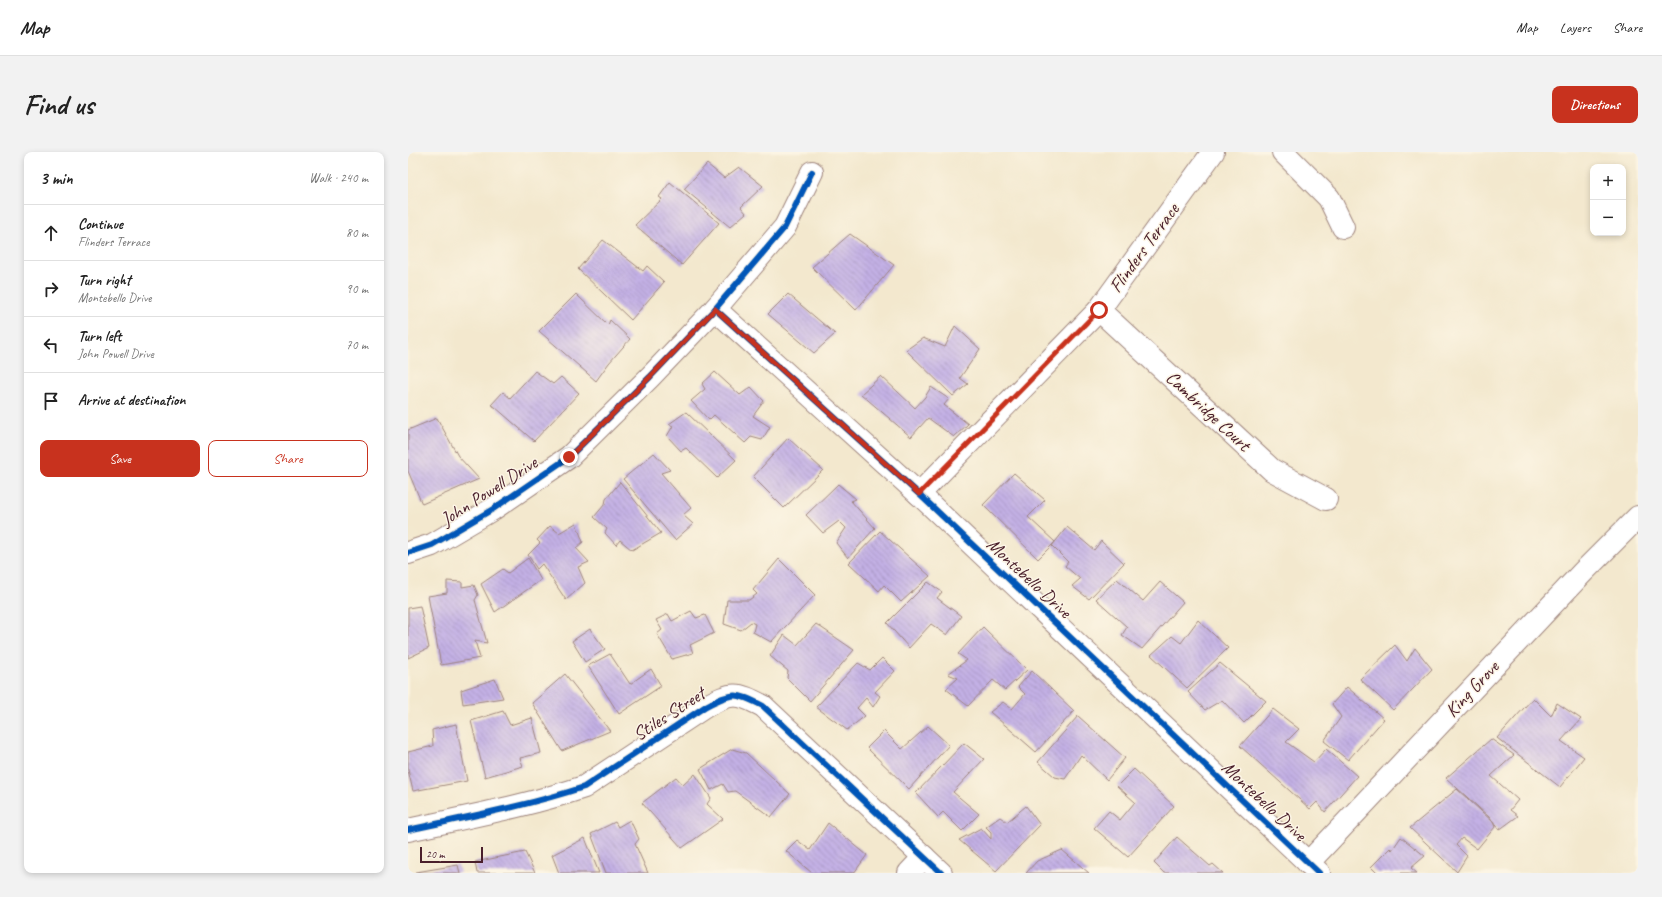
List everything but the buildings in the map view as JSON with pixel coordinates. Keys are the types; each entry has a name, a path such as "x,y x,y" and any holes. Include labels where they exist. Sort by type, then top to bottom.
{"street":[{"name":"Flinders Terrace","path":"919,494 1099,310 1213,152"},
{"path":"1283,152 1328,198 1343,227"},
{"name":"John Powell Drive","path":"408,553 432,545 493,509 569,457 650,377 715,309 785,227 812,172"},
{"name":"Montebello Drive","path":"715,309 919,494 1314,868"},
{"name":"Cambridge Court","path":"1099,310 1272,470 1326,499"},
{"name":"King Grove","path":"1314,868 1583,572 1638,517"},
{"name":"Stiles Street","path":"408,830 548,798 584,787 706,706 727,696 744,696 763,706 941,873"},
{"path":"909,873 924,857"}],"cycle path":[{"path":"408,553 432,545 493,509 569,457 650,377 715,309 785,227 812,172"},
{"path":"715,309 919,494 1319,873"},
{"path":"408,830 519,806 584,787 706,706 722,698 729,696 740,696 763,706 941,873"}],"route":[{"path":"569,457 650,377 715,309 919,494 1099,310"}]}
